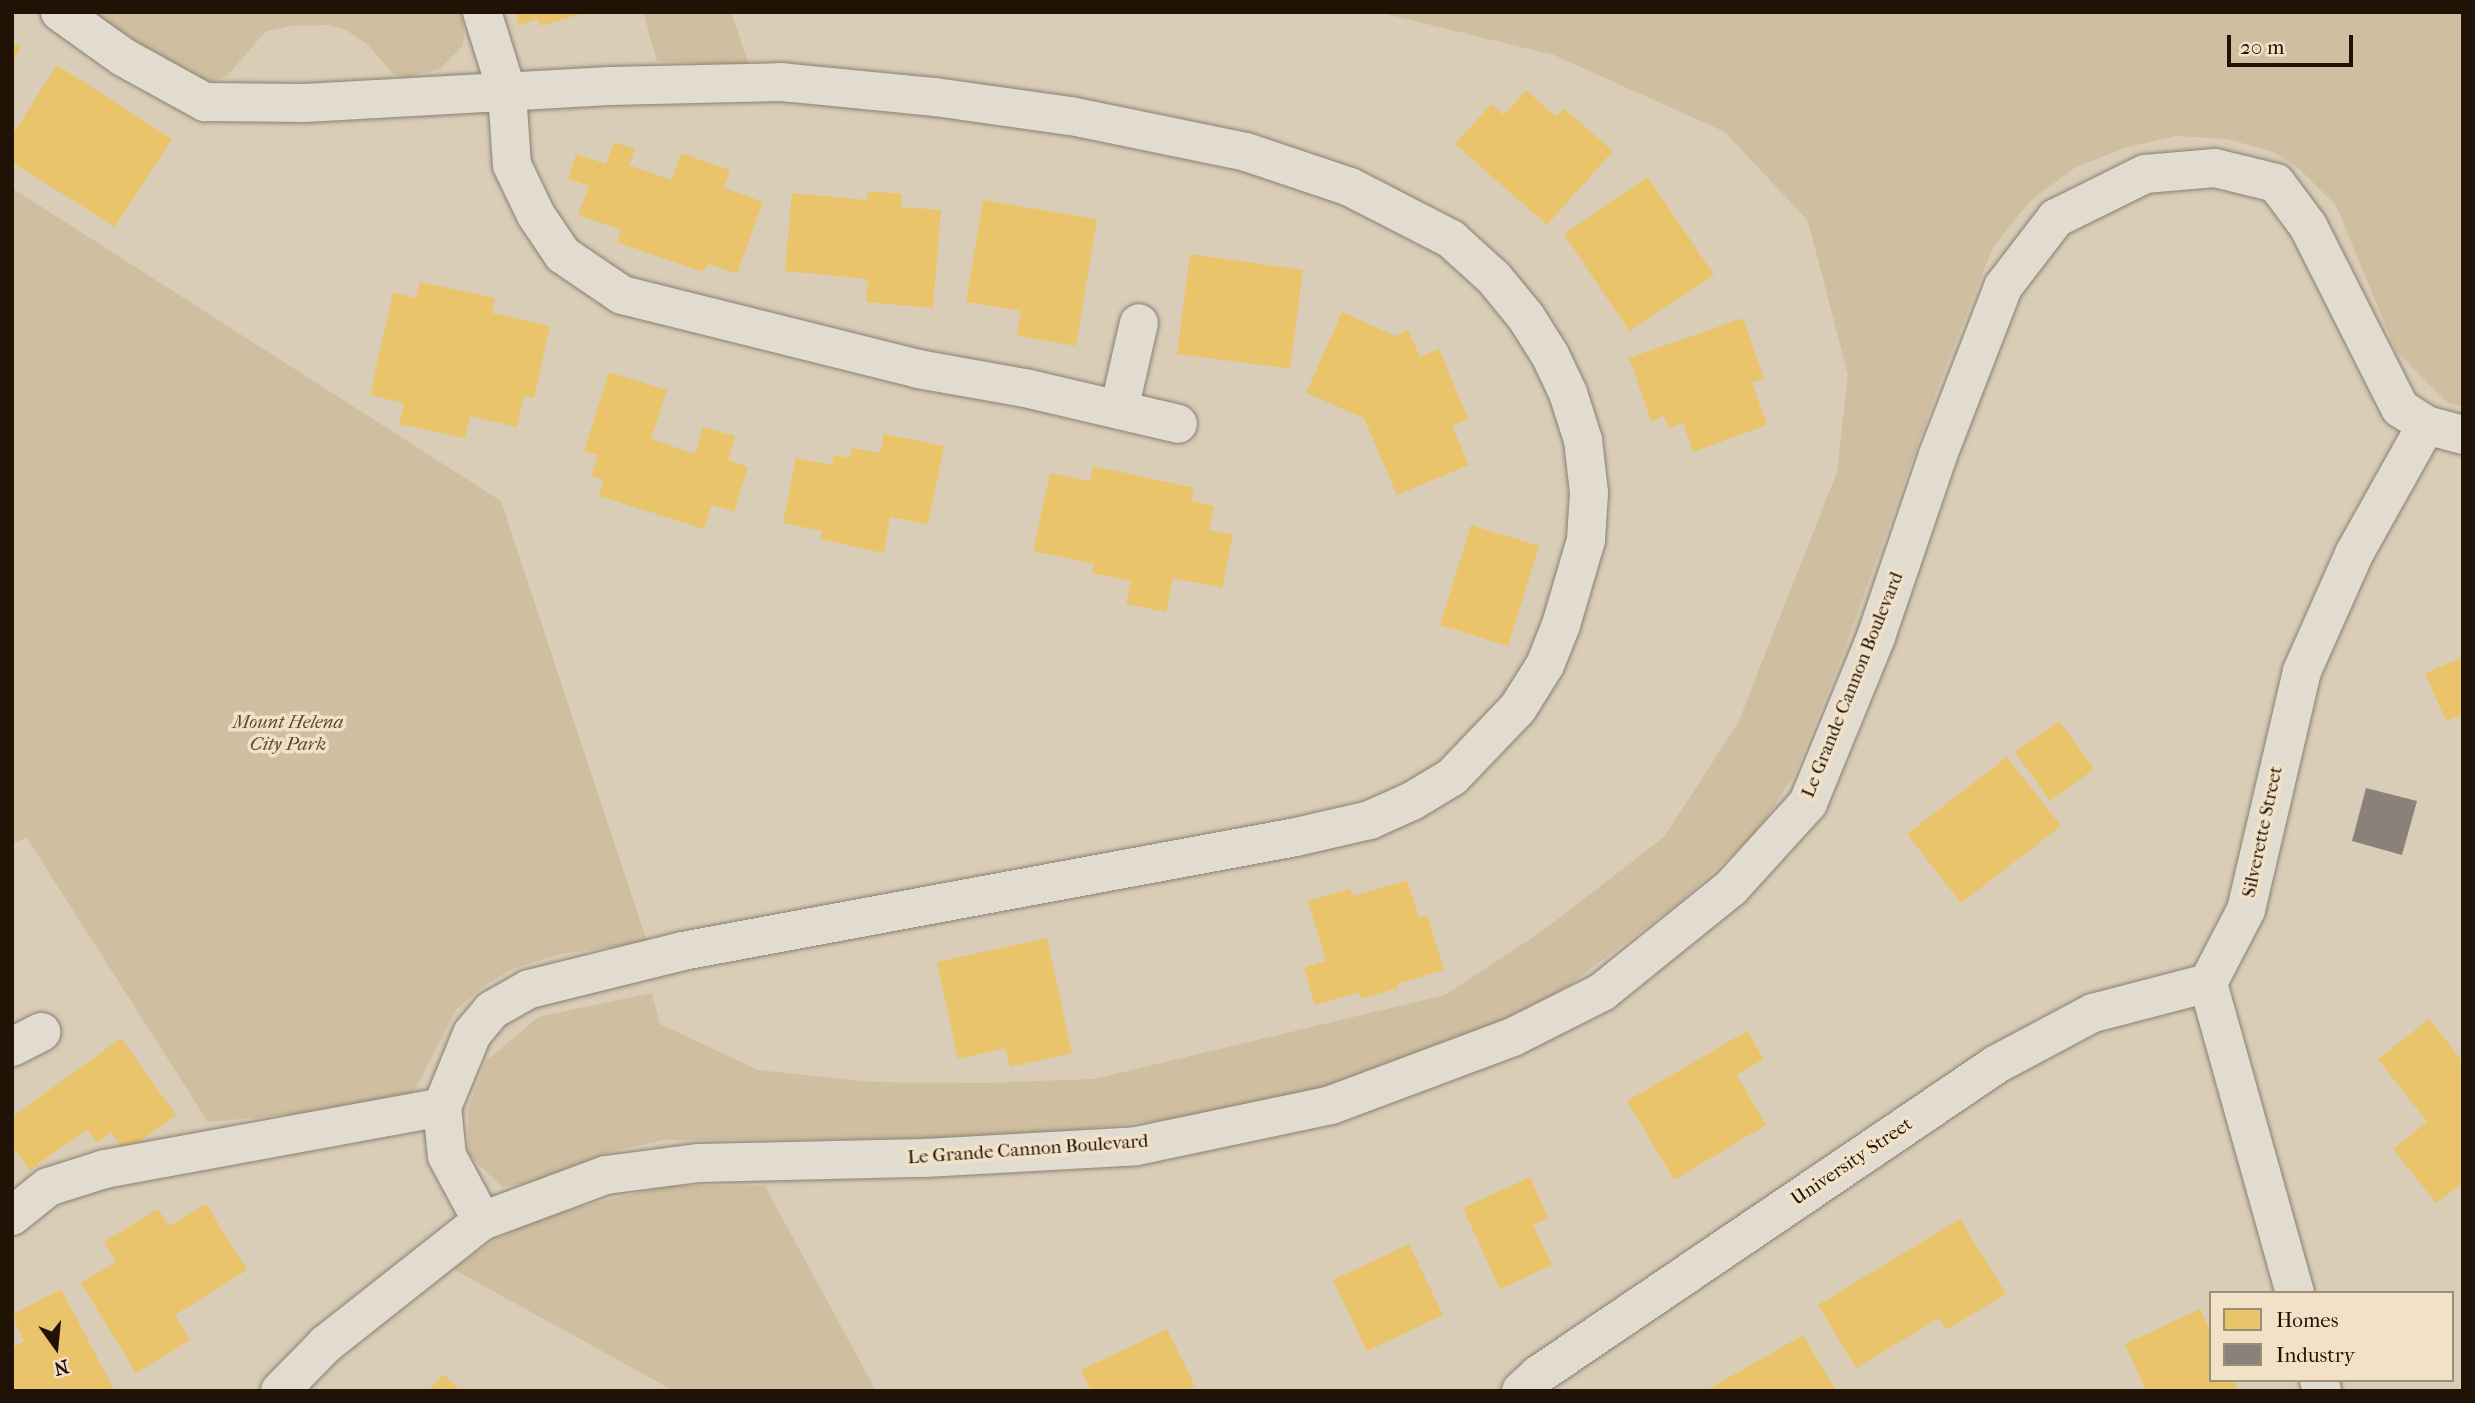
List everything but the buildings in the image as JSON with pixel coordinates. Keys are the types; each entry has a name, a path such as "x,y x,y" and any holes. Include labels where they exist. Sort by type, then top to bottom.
{"street":[{"path":"60,12 123,57 205,102 305,103 781,82 935,97 1071,116 1246,152 1350,187 1451,239 1494,278 1526,317 1546,348 1568,393 1583,440 1590,493 1586,540 1545,665 1518,708 1452,777 1412,801 1370,820 1296,837 683,951 530,989 492,1010 472,1034 442,1107 447,1156 482,1221"},
{"path":"482,12 507,92 512,165 536,215 563,255 622,295 918,369 1026,388 1178,424"},
{"name":"Le Grande Cannon Boulevard","path":"280,1391 326,1344 482,1221 606,1175 699,1163 925,1158 1138,1146 1331,1105 1513,1037 1602,992 1731,888 1808,803 1876,638 1938,455 2003,287 2056,218 2145,174 2215,168 2276,183 2308,226 2400,408 2426,425 2463,435"},
{"path":"1119,410 1139,323"},
{"name":"Silverette Street","path":"2208,983 2246,910 2302,671 2354,554 2426,425"},
{"path":"2208,983 2294,1291"},
{"name":"University Street","path":"1521,1391 1538,1376 1997,1064 2093,1013 2208,983"},
{"path":"12,1216 48,1187 105,1169 442,1107"}],"green space":[{"path":"89,12 460,12 464,27 463,46 440,69 406,77 393,74 369,46 346,30 328,25 290,26 265,32 228,75 214,81 198,80"},
{"path":"643,12 731,12 749,65 657,61"},
{"path":"1378,12 2463,12 2463,406 2448,403 2396,351 2336,205 2297,167 2271,151 2227,139 2175,136 2125,148 2076,167 2030,201 1993,247 1938,387 1843,654 1794,775 1758,831 1680,902 1558,993 1422,1062 1247,1111 996,1138 664,1140 610,1152 536,1182 502,1187 469,1155 468,1109 486,1061 538,1017 652,993 660,1024 758,1070 871,1082 984,1083 1094,1079 1445,995 1541,932 1664,837 1738,723 1837,472 1848,375 1808,221 1725,132 1554,55"},
{"name":"Mount Helena City Park","path":"12,188 501,501 647,942 561,954 512,969 481,988 456,1010 417,1086 404,1104 208,1122 27,838 12,843"},
{"path":"667,1186 765,1186 876,1391 674,1391 453,1269 496,1239 554,1213"}]}
